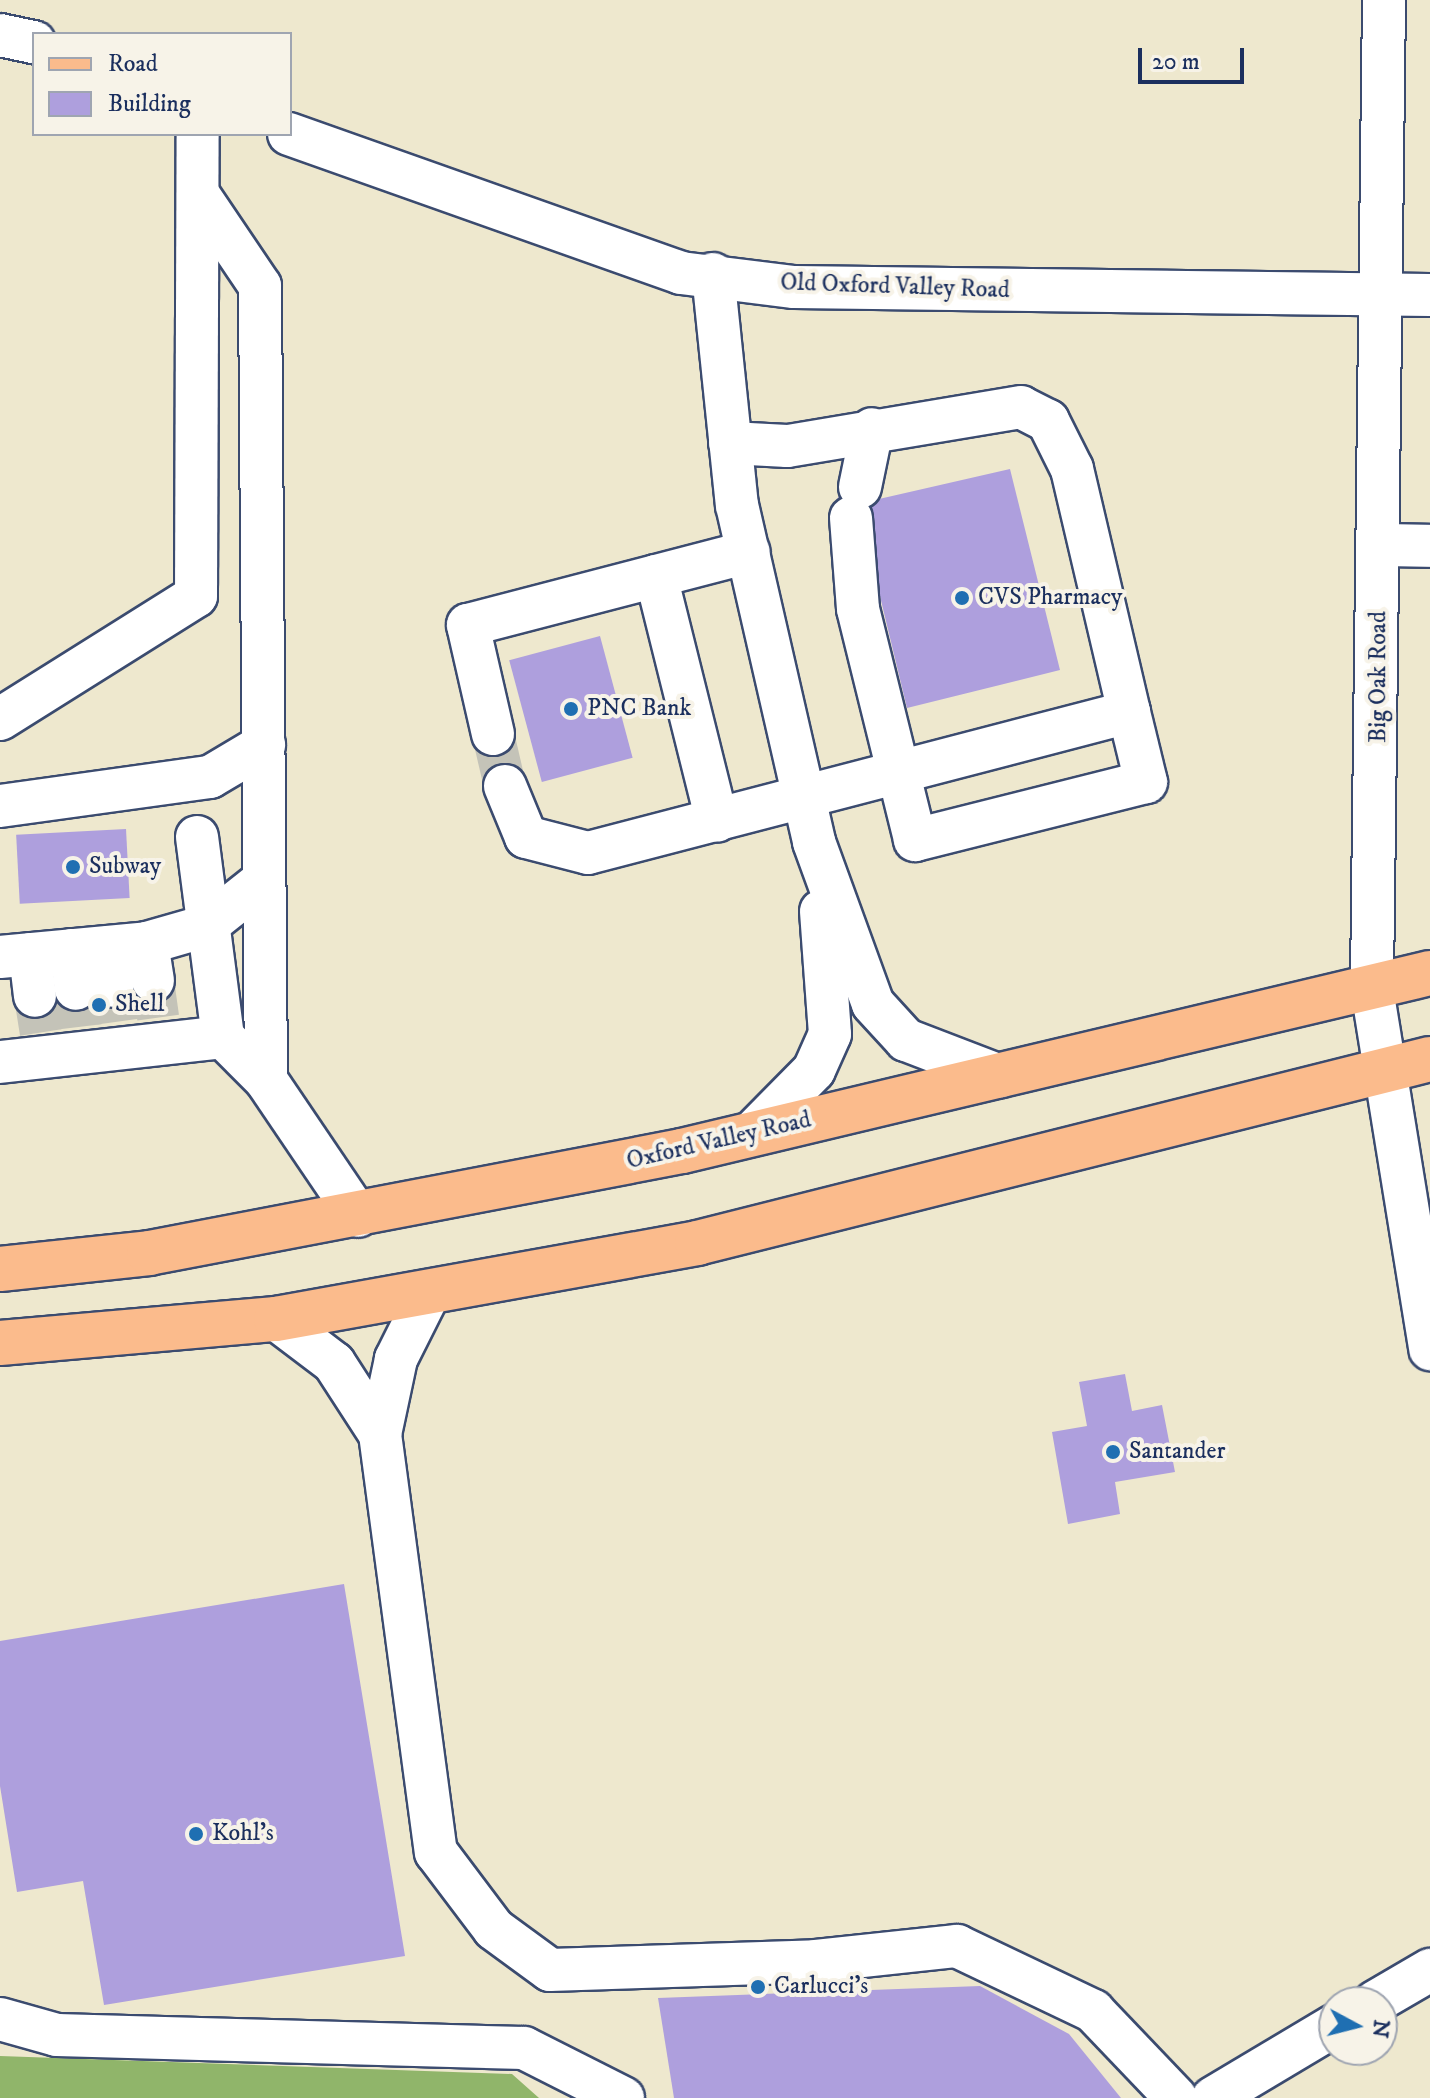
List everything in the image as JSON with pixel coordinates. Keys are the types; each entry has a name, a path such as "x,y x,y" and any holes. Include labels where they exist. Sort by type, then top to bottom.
{"main road":[{"name":"Oxford Valley Road","path":"0,1269 358,1216 750,1135 1430,973"},
{"path":"0,1343 276,1319 428,1295 697,1243 1430,1059"}],"street":[{"name":"Big Oak Road","path":"1384,0 1380,545 1372,989 1388,1071 1411,1263 1430,1349"},
{"path":"0,35 32,42"},
{"name":"Old Oxford Valley Road","path":"292,135 674,271 794,287 1382,297 1430,295"},
{"path":"0,719 196,596 198,136"},
{"path":"198,194 260,286 266,1080"},
{"path":"713,274 730,443 749,552 814,842 873,1004 906,1040 1000,1076"},
{"path":"730,443 787,446 857,480 1021,407 1048,421 1059,440 1146,782 915,840 895,777 858,609 857,480"},
{"path":"1380,545 1430,546"},
{"path":"493,734 468,625 749,552"},
{"path":"656,576 717,820"},
{"path":"505,786 526,837 588,853 803,797 895,777 1129,712"},
{"path":"0,806 210,777 264,745"},
{"path":"197,837 206,926 223,1037"},
{"path":"750,1135 814,1070 830,1034 814,842"},
{"path":"0,1062 206,926 264,880"},
{"path":"91,1000 223,1037 266,1080 358,1216"},
{"path":"428,1295 396,1359 380,1434 436,1852 494,1929 550,1970 816,1961 957,1946 1093,2011 1176,2098"},
{"path":"276,1319 334,1363 380,1434"},
{"path":"1398,1989 1430,1970"},
{"path":"0,2019 57,2035 524,2048 623,2098"},
{"path":"1213,2098 1318,2036"}],"green space":[{"path":"0,2056 512,2074 539,2098 0,2098"}],"building":[{"name":"CVS Pharmacy","path":"1010,469 1060,670 907,708 863,526 833,505 850,480 879,499"},
{"name":"PNC Bank","path":"600,636 633,758 542,782 509,660"},
{"name":"Subway","path":"126,829 130,898 20,904 16,835"},
{"name":"Santander","path":"1125,1374 1132,1411 1162,1405 1175,1472 1115,1482 1120,1514 1068,1524 1052,1432 1087,1426 1079,1382"},
{"name":"Kohl's","path":"344,1584 405,1956 104,2005 83,1881 17,1892 0,1786 0,1641"},
{"path":"980,1986 1069,2034 1121,2098 674,2098 658,1998"}],"tunnel":[{"path":"493,734 505,786"},
{"path":"153,981 158,1018"},
{"path":"113,986 118,1022"},
{"path":"76,989 81,1027"},
{"path":"35,996 41,1033"}],"place":[{"name":"CVS Pharmacy","path":"962,598"},
{"name":"PNC Bank","path":"571,709"},
{"name":"Subway","path":"73,867"},
{"name":"Shell","path":"99,1005"},
{"name":"Santander","path":"1113,1452"},
{"name":"Kohl's","path":"196,1834"},
{"name":"Carlucci's","path":"758,1987"}]}
